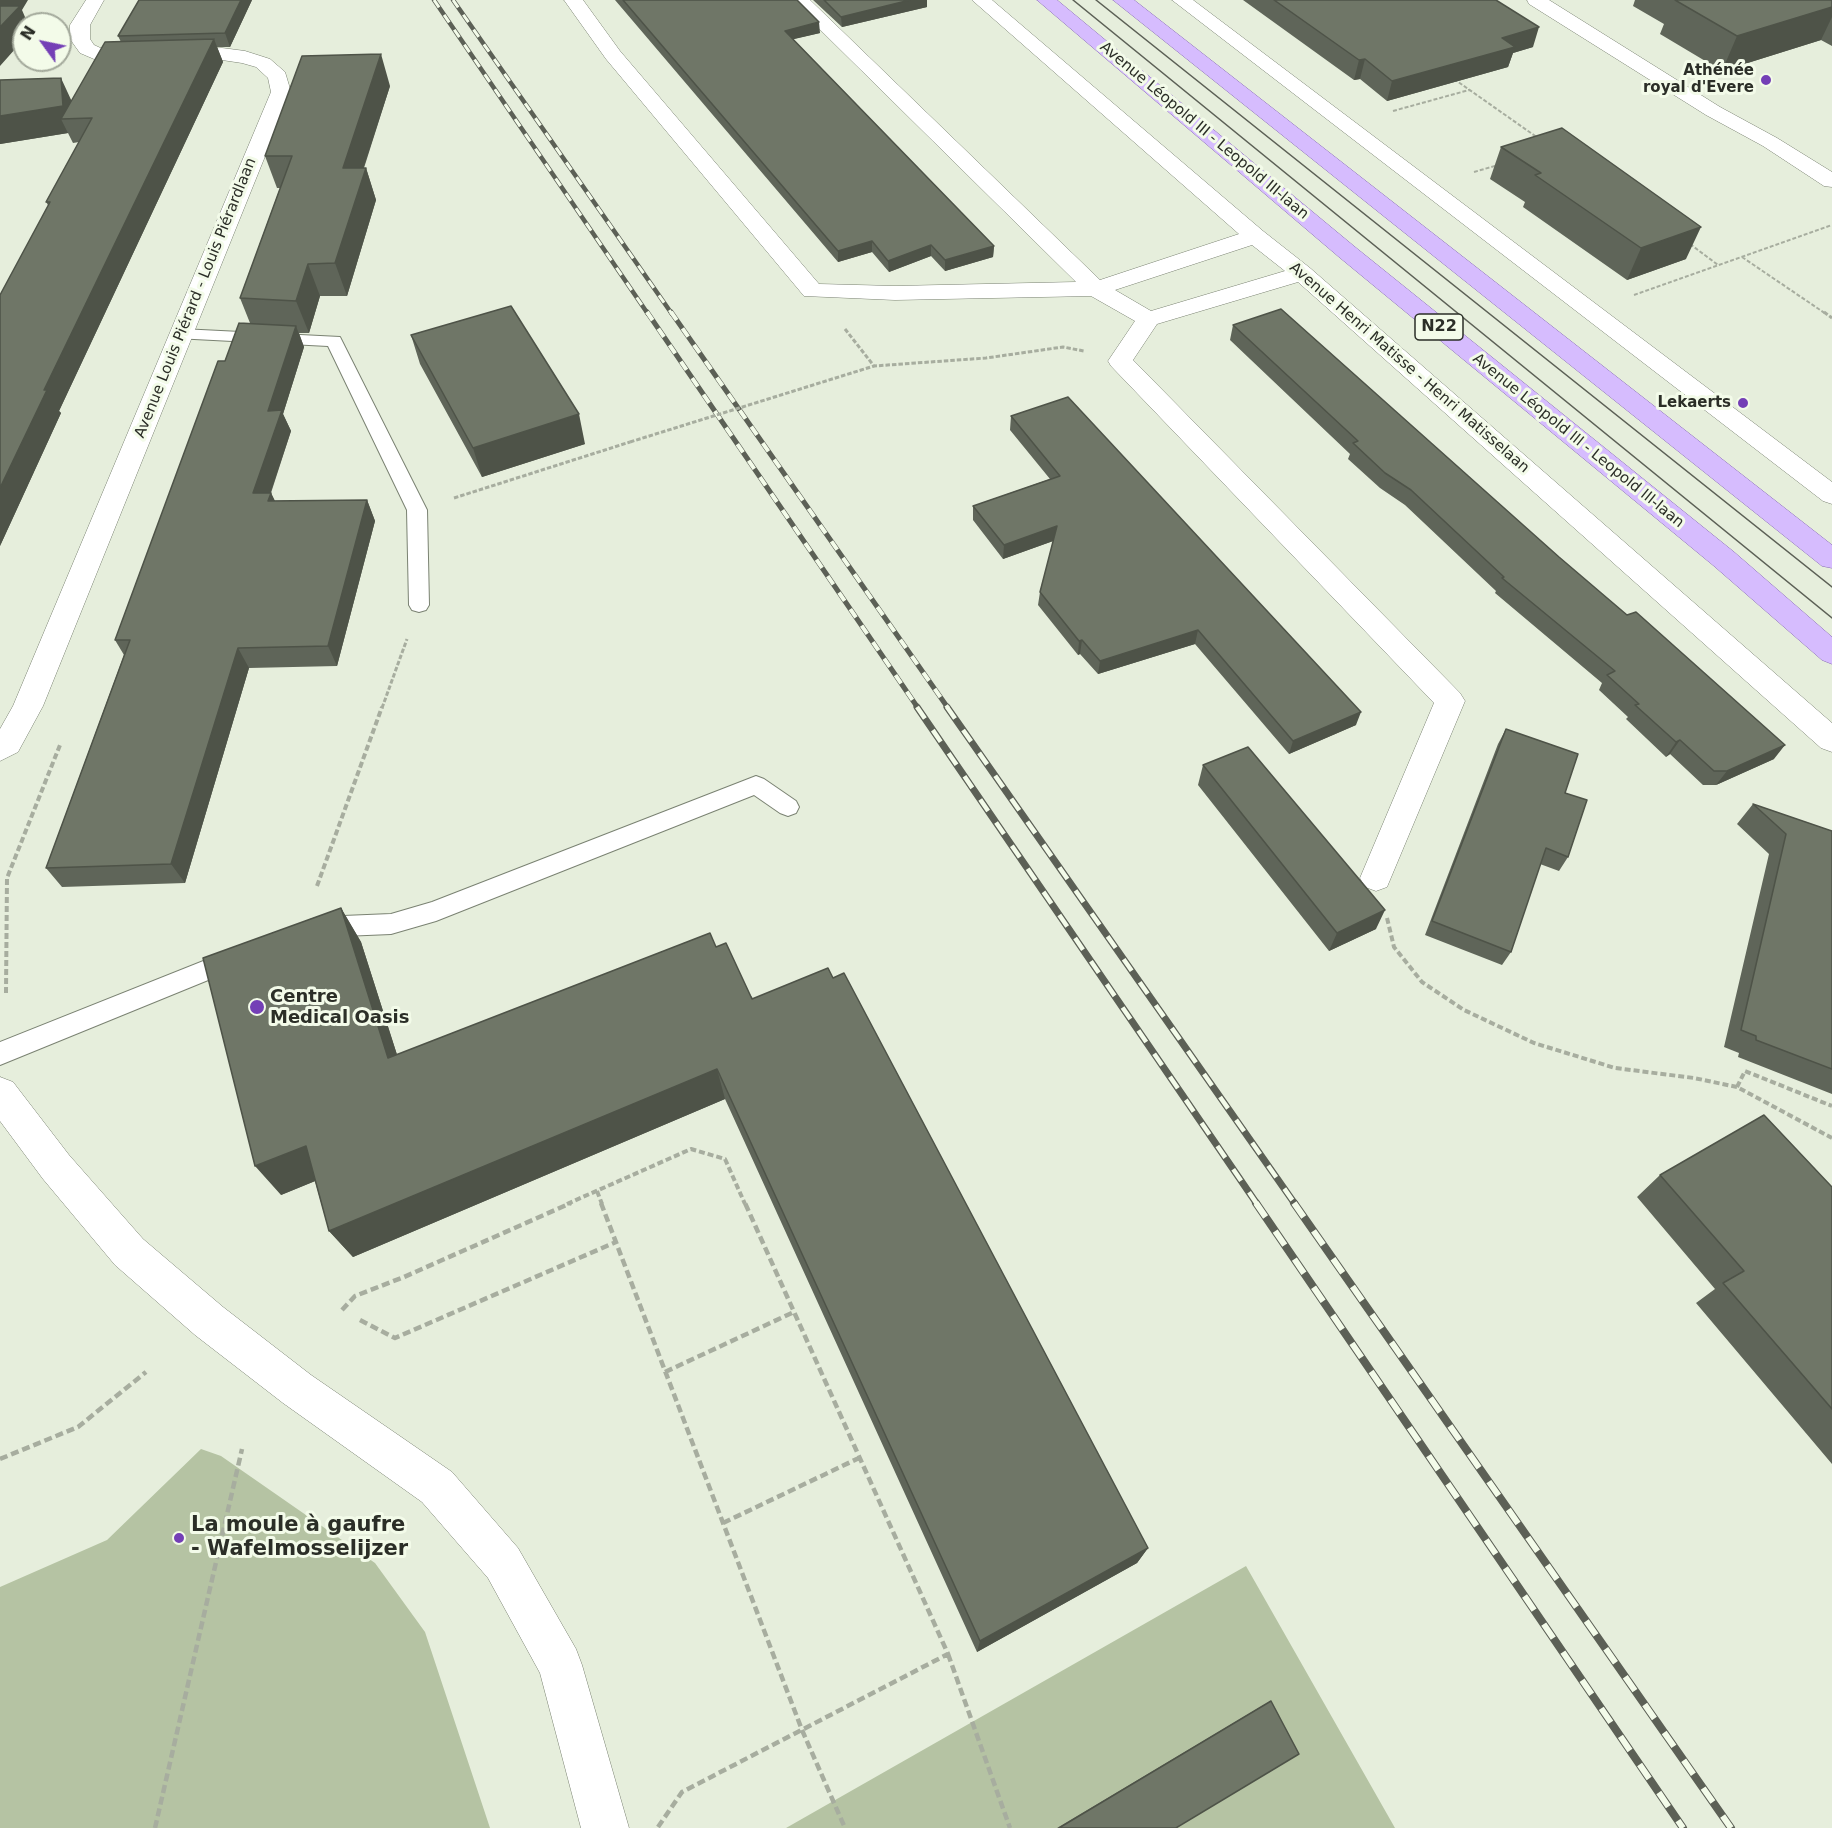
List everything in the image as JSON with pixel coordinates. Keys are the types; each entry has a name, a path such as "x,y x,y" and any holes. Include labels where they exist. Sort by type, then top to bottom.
{"main road":[{"name":"Avenue Léopold III - Leopold III-laan","path":"1046,0 1347,252 1724,559 1832,653"},
{"path":"1122,0 1832,559"}],"street":[{"name":"Avenue Louis Piérard - Louis Piérardlaan","path":"0,749 7,744 28,706 281,92 278,76 263,63 245,57 222,54 122,58 101,55 87,49 80,39 81,25 95,0"},
{"path":"573,0 613,55 812,291 895,293 1096,289 1255,236"},
{"path":"799,0 1096,289 1148,319"},
{"name":"Avenue Henri Matisse - Henri Matisselaan","path":"981,0 1255,236 1302,273 1832,740"},
{"path":"1181,0 1832,495"},
{"path":"1536,0 1713,111 1770,142 1832,181"},
{"path":"1302,273 1148,319 1120,362 1450,701 1376,878"},
{"path":"0,1093 56,1167 129,1252 209,1321 297,1389 437,1487 503,1563 560,1665 605,1828"}],"lane":[{"path":"181,334 334,341 417,510 419,605"},
{"path":"305,930 391,924 436,910 756,785 788,807"},
{"path":"0,1054 34,1038 256,950"}],"path":[{"path":"1450,77 1543,142"},
{"path":"1392,112 1469,90"},
{"path":"1473,172 1507,162"},
{"path":"1624,298 1832,225"},
{"path":"1689,244 1719,264"},
{"path":"1741,257 1832,318"},
{"path":"842,325 874,366"},
{"path":"417,510 874,366 986,358 1063,347 1098,354 1120,362"},
{"path":"305,930 312,898 419,605"},
{"path":"6,993 7,878 63,737"},
{"path":"1376,878 1394,947 1422,982 1464,1010 1534,1043 1615,1068 1694,1078 1737,1087 1832,1138"},
{"path":"1737,1087 1745,1071 1832,1106"},
{"path":"342,1310 354,1296 404,1277 691,1149 725,1159 948,1654 1010,1828"},
{"path":"597,1191 802,1730 845,1828"},
{"path":"360,1320 395,1338 616,1242"},
{"path":"665,1372 794,1312"},
{"path":"0,1460 78,1427 146,1372"},
{"path":"155,1828 242,1449"},
{"path":"723,1523 859,1458"},
{"path":"658,1828 682,1792 948,1654"}],"green space":[{"path":"201,1449 221,1456 375,1563 425,1632 490,1828 0,1828 0,1587 107,1540"},
{"path":"1246,1566 1395,1828 786,1828"}],"building":[{"path":"139,0 241,0 225,33 118,36"},
{"path":"623,0 797,0 819,22 785,31 994,246 945,260 931,245 888,261 872,241 838,251"},
{"path":"824,0 910,0 841,17"},
{"path":"1274,0 1496,0 1539,27 1502,38 1515,47 1392,81 1365,59 1359,60"},
{"path":"1675,0 1832,0 1832,7 1737,36"},
{"path":"0,6 20,6 12,12 0,27"},
{"path":"214,39 44,390 47,390 0,488 0,295 50,202 46,202 92,118 61,119 105,42"},
{"path":"381,54 343,168 366,168 335,263 308,264 296,301 240,298 292,156 265,156 302,56"},
{"path":"61,78 63,106 0,116 0,80"},
{"path":"1562,128 1701,227 1641,248 1535,175 1541,173 1501,147"},
{"path":"511,306 579,414 473,448 411,335"},
{"path":"1281,309 1559,557 1627,615 1636,612 1785,745 1727,771 1714,771 1680,740 1676,742 1635,705 1639,704 1607,675 1615,671 1502,578 1504,577 1411,490 1385,473 1353,443 1358,441 1233,325"},
{"path":"239,323 296,326 268,411 282,410 253,493 271,493 268,501 367,500 328,646 238,648 171,864 46,868 130,640 115,640 218,361 225,361"},
{"path":"1068,397 1361,712 1293,741 1198,630 1100,661 1082,640 1079,641 1040,592 1057,526 1004,545 973,506 1060,476 1011,416"},
{"path":"1506,729 1578,754 1565,793 1587,800 1568,857 1546,848 1511,952 1432,921"},
{"path":"1248,747 1385,910 1337,933 1203,765"},
{"path":"1753,804 1832,831 1832,1069 1756,1040 1756,1036 1741,1030 1786,834"},
{"path":"341,908 388,1058 710,933 716,947 726,943 752,999 828,968 833,978 844,973 1148,1548 980,1641 717,1069 329,1231 306,1146 255,1166 203,958"},
{"path":"1764,1115 1832,1187 1832,1409 1723,1283 1744,1271 1660,1175"},
{"path":"1271,1701 1299,1754 1176,1828 1059,1828"}],"tram line":[{"path":"1073,0 1832,618"},
{"path":"1096,0 1832,587"}],"railway":[{"path":"434,0 648,314"},
{"path":"453,0 672,314"},
{"path":"647,312 918,708"},
{"path":"671,312 948,708"},
{"path":"917,707 1257,1204"},
{"path":"947,707 1295,1204"},
{"path":"1256,1203 1683,1828"},
{"path":"1294,1203 1731,1828"}],"place":[{"name":"Athénée royal d'Evere","path":"1766,80"},
{"name":"Lekaerts","path":"1743,403"},
{"name":"Centre Medical Oasis","path":"257,1007"},
{"name":"La moule à gaufre - Wafelmosselijzer","path":"179,1538"}]}
